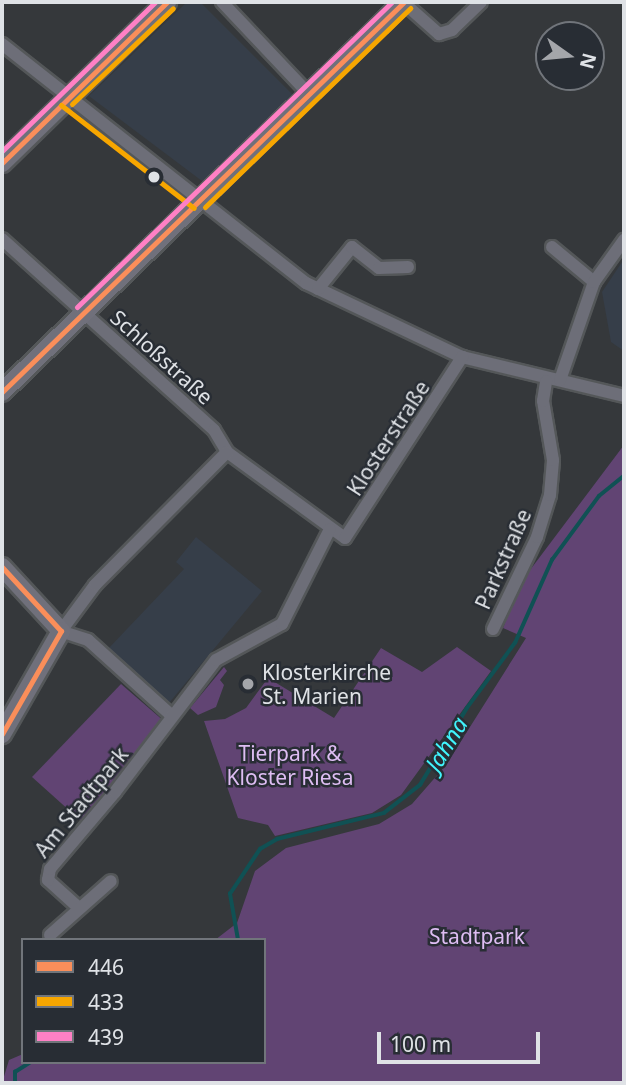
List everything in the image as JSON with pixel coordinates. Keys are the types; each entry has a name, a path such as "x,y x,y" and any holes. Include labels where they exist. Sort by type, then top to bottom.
{"main road":[{"path":"2,163 167,2"},
{"path":"2,393 404,2"},
{"path":"2,568 61,631 2,734"}],"street":[{"path":"222,2 308,93"},
{"path":"404,2 439,34 452,30 481,2"},
{"path":"2,44 66,98 318,289 461,357 546,381 560,380 624,396"},
{"name":"Schloßstraße","path":"2,239 214,430 227,452 345,538"},
{"path":"560,380 594,282 624,240"},
{"path":"318,289 352,247 379,268 408,267"},
{"path":"552,247 594,282"},
{"name":"Klosterstraße","path":"345,538 461,357"},
{"name":"Parkstraße","path":"493,629 537,537 550,495 553,451 543,401 546,381"},
{"path":"227,452 95,585 61,631 88,640 171,715 216,660 282,624 330,529"},
{"name":"Am Stadtpark","path":"79,908 46,875 162,733 171,715"},
{"path":"50,935 111,881"}],"shaded area":[{"path":"187,2 200,2 294,96 206,184 89,96"},
{"path":"624,259 624,351 611,342 602,292"},
{"path":"196,537 262,591 169,703 107,650 184,569 176,562"}],"green space":[{"name":"Stadtpark","path":"624,445 624,1083 2,1083 9,1060 21,1055 21,1064 266,1064 266,938 218,938 237,923 255,871 286,848 379,824 412,804 446,765 526,638 503,628 521,582"},
{"name":"Tierpark & Kloster Riesa","path":"457,647 491,671 401,795 372,813 275,836 268,825 238,818 204,721 225,719 246,708 268,678 334,718 381,648 422,672"},
{"path":"224,667 227,671 220,680 224,685 216,707 198,715 190,708"},
{"path":"121,684 165,722 81,821 32,777"}],"waterway":[{"name":"Jahna","path":"238,938 230,894 260,849 277,839 384,813 420,785 467,708 515,643 552,560 599,496 624,476"},
{"name":"Jahna","path":"15,1083 15,1072 28,1064"}],"transit line":[{"name":"439","path":"2,151 155,2"},
{"name":"446","path":"2,163 167,2"},
{"name":"439","path":"77,307 392,2"},
{"name":"446","path":"2,392 404,2"},
{"name":"433","path":"72,104 173,8"},
{"name":"433","path":"205,207 410,8"},
{"name":"433","path":"61,105 194,208"},
{"name":"446","path":"2,567 61,631"},
{"name":"446","path":"2,734 61,631"}],"place":[{"name":"Klosterkirche St. Marien","path":"248,684"}]}
